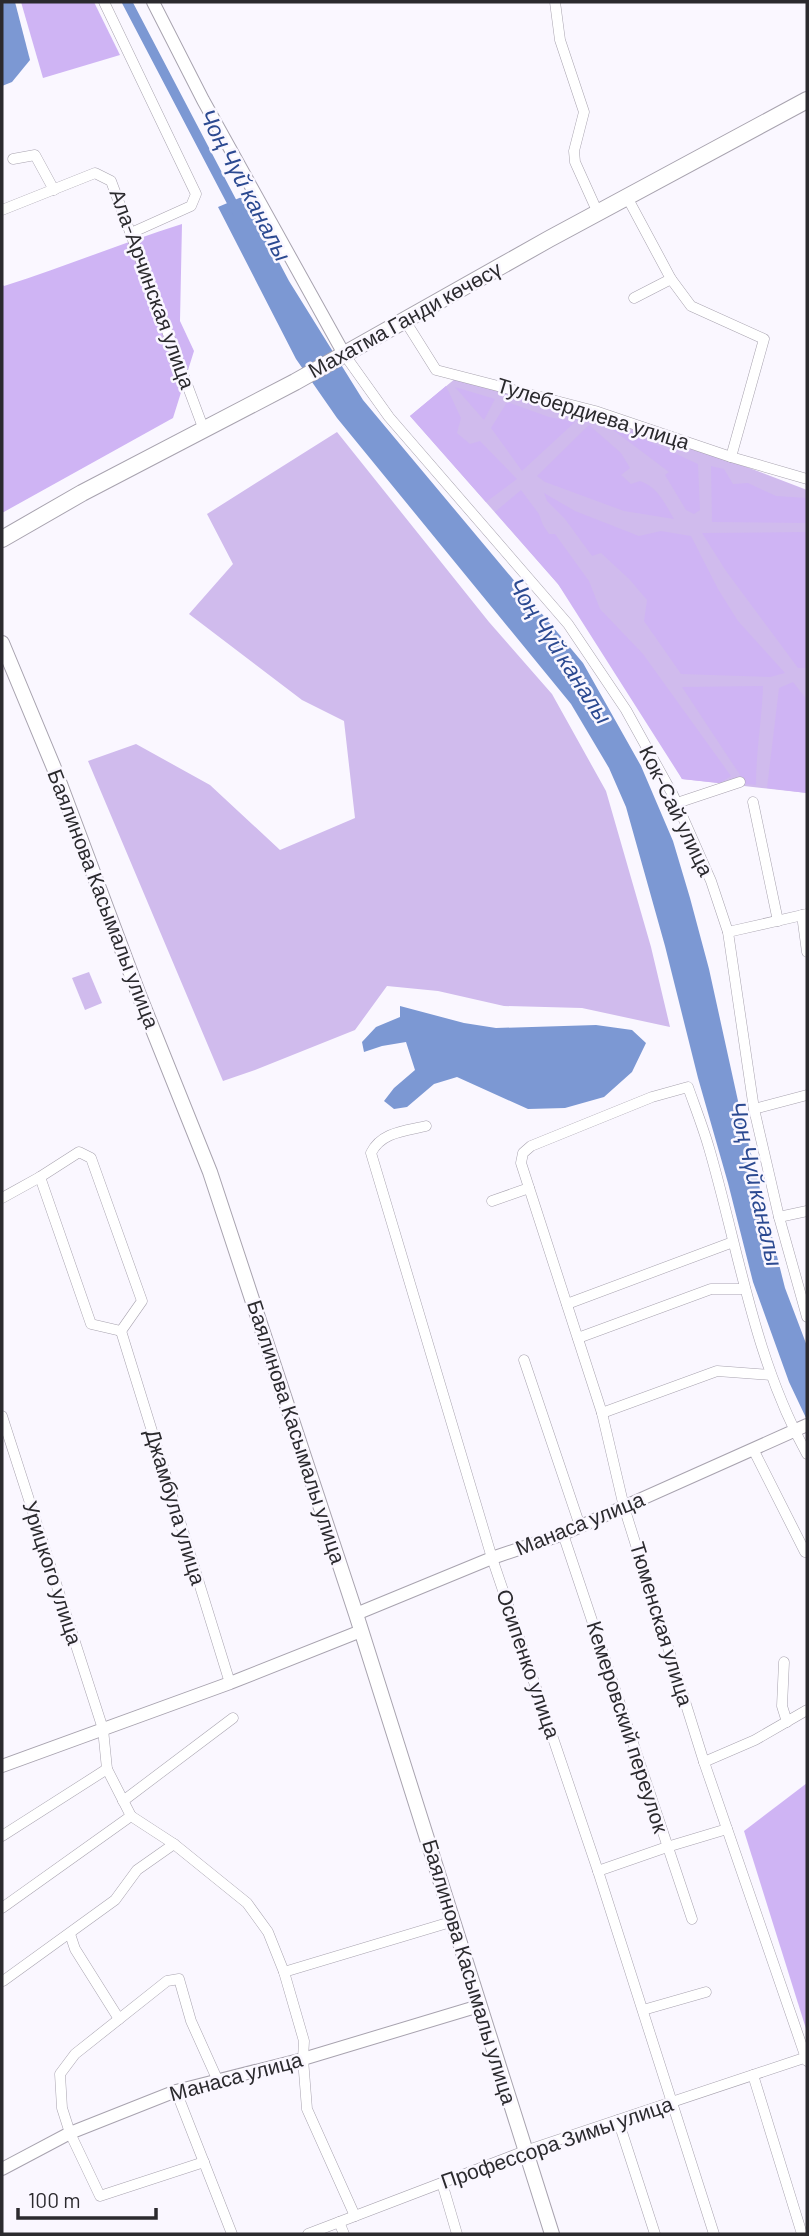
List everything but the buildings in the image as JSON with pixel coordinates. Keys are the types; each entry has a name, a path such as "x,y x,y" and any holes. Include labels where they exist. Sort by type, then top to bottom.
{"main road":[{"name":"Махатма Ганди көчөсү","path":"2,539 295,382 598,212 807,100"},
{"name":"Баялинова Касымалы улица","path":"2,643 54,768 210,1172 356,1614 552,2234"}],"street":[{"path":"104,2 196,194 191,206 131,233"},
{"path":"153,2 203,100 344,354"},
{"path":"555,2 560,40 584,112 574,151 575,162 598,212"},
{"path":"13,159 35,155 54,190"},
{"name":"Ала-Арчинская улица","path":"2,210 95,173 111,181 204,430"},
{"path":"627,197 671,279 691,306 764,339 731,457"},
{"path":"634,298 671,279"},
{"name":"Тулебердиева улица","path":"404,319 436,369 596,411 731,457 807,479"},
{"name":"Кок-Сай улица","path":"344,354 389,417 568,624 626,710 677,803 711,881 728,932 754,1109 779,1217 807,1317"},
{"path":"677,803 740,782"},
{"path":"753,802 778,921"},
{"path":"728,932 805,915 807,952"},
{"name":"Тюменская улица","path":"733,1242 709,1149 688,1087 652,1097 531,1146 523,1153 521,1163 601,1413 624,1507 704,1762 807,2059"},
{"path":"754,1109 807,1095"},
{"name":"Осипенко улица","path":"426,1126 384,1137 376,1143 371,1153 492,1558 598,1871 713,2234"},
{"path":"2,1198 79,1152 91,1158 142,1301 121,1331 91,1324 40,1177"},
{"path":"492,1201 529,1188"},
{"path":"779,1217 807,1211"},
{"path":"567,1304 733,1242 771,1375 801,1428 807,1454"},
{"path":"578,1338 711,1289 745,1289"},
{"name":"Джамбула улица","path":"121,1331 230,1683"},
{"path":"524,1360 580,1526"},
{"path":"601,1413 717,1371 771,1375"},
{"name":"Урицкого улица","path":"2,1416 103,1729"},
{"name":"Манаса улица","path":"356,1614 492,1558 563,1534 801,1428"},
{"path":"754,1451 805,1552"},
{"name":"Кемеровский переулок","path":"563,1534 692,1919"},
{"path":"2,1766 230,1683 361,1631"},
{"path":"784,1662 782,1706 787,1722"},
{"path":"704,1762 755,1740 807,1710"},
{"path":"123,1801 233,1718"},
{"path":"103,1729 107,1769 131,1816 174,1844 247,1902 268,1932 284,1972 304,2041 307,2109 355,2216"},
{"path":"2,1836 107,1769"},
{"path":"2,1908 131,1816"},
{"path":"598,1871 727,1829"},
{"path":"3,1981 115,1900 137,1870 174,1844"},
{"path":"284,1972 454,1921"},
{"path":"70,1934 75,1949 118,2019"},
{"path":"204,2162 100,2196 69,2133 62,2108 60,2074 75,2054 118,2019 167,1981 179,1979 191,2021 218,2081"},
{"path":"643,2010 706,1992"},
{"name":"Манаса улица","path":"2,2169 69,2133 176,2091 303,2059 479,2006"},
{"name":"Профессора Зимы улица","path":"308,2234 525,2151 807,2059"},
{"path":"753,2075 802,2234"},
{"path":"176,2091 232,2234"},
{"path":"618,2120 655,2234"},
{"path":"442,2183 457,2234"},
{"path":"340,2222 344,2234"}],"shaded area":[{"path":"21,2 94,2 120,55 43,78"},
{"path":"182,224 180,321 194,351 173,418 2,513 2,284 4,286 26,279"},
{"path":"456,378 581,410 723,458 807,490 807,793 682,779 640,691 558,584 410,416"},
{"path":"446,386 461,418 457,433 470,444 480,441 517,479 486,502 410,416"},
{"path":"455,387 495,399 484,420"},
{"path":"507,402 549,417 575,422 522,471 491,428"},
{"path":"596,417 698,464 700,510 694,514 686,510 665,475 669,472"},
{"path":"589,425 621,453 630,468 621,475 631,484 640,481 652,487 674,519 624,511 545,482 537,476"},
{"path":"337,432 489,622 552,694 606,791 651,947 670,1027 582,1008 504,1006 438,991 387,986 355,1030 223,1081 88,761 136,744 210,785 280,850 355,818 344,721 302,700 189,614 233,564 207,514"},
{"path":"711,466 724,469 733,484 748,483 776,496 807,498 807,523 712,522"},
{"path":"521,490 539,514 549,534 555,534 589,581 600,609 643,654 731,776 720,783 682,779 558,584 495,512"},
{"path":"544,493 575,511 639,536 661,531 691,536 738,621 785,673 770,677 681,674 644,621 647,600 601,553 592,556 565,519 547,501"},
{"path":"807,532 807,668 798,668 726,571 702,533"},
{"path":"793,682 807,700 807,793 767,788 779,688"},
{"path":"763,686 756,785 746,784 682,687"},
{"path":"89,972 102,1003 85,1010 72,978"},
{"path":"807,1783 807,2032 744,1831"}],"water":[{"path":"2,2 15,2 30,60 12,82 2,86"},
{"path":"244,196 289,281 363,400 583,663 641,766 673,841 690,898 785,1288 807,1346 807,1420 789,1382 753,1282 665,946 626,807 609,768 571,704 337,418 296,359 218,207"},
{"path":"400,1006 464,1023 496,1028 596,1025 632,1030 646,1043 632,1072 604,1097 565,1108 528,1109 457,1077 434,1084 407,1107 394,1109 384,1101 394,1088 415,1070 406,1042 364,1052 362,1042 376,1027 400,1017"}],"waterway":[{"name":"Чоң Чүй каналы","path":"127,2 237,212"}]}
